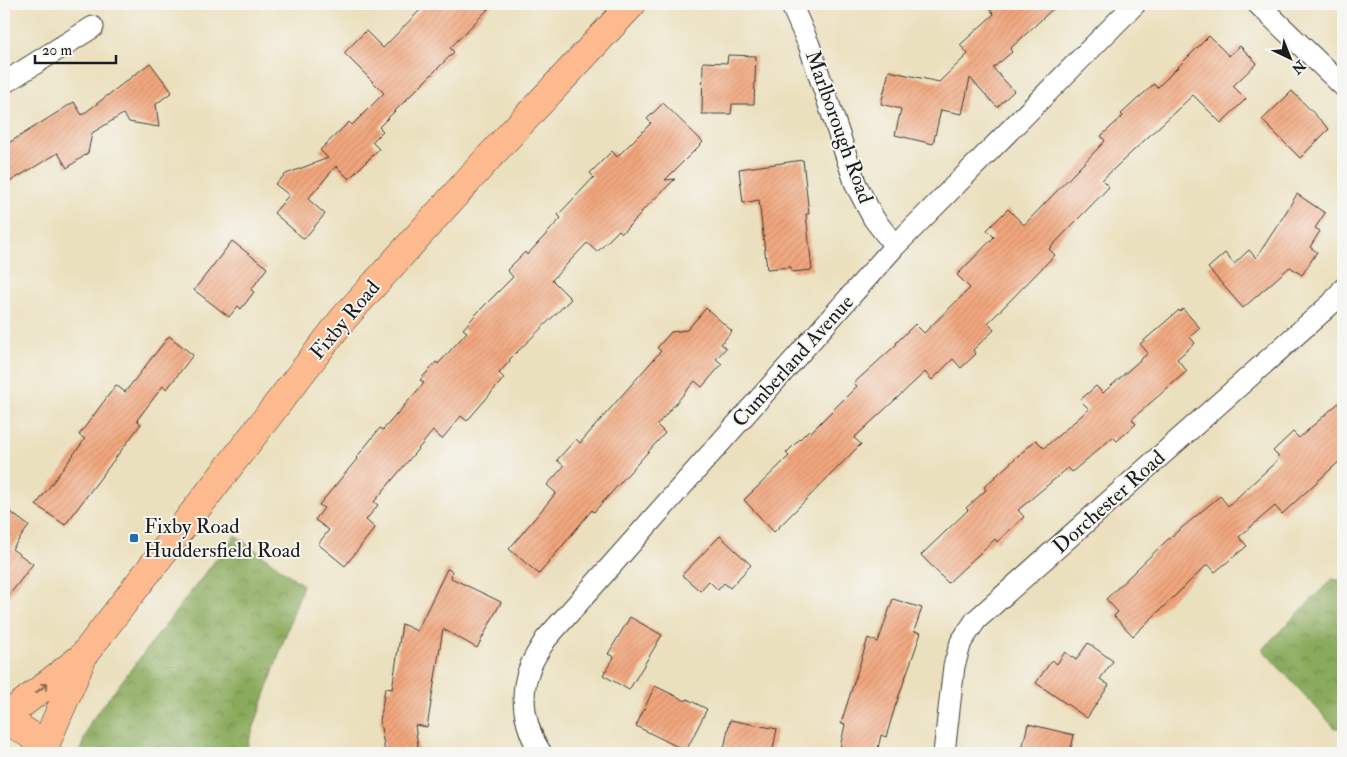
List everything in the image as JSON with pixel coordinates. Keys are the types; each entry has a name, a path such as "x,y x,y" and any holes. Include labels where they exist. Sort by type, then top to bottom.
{"main road":[{"name":"Fixby Road","path":"4,719 82,657 343,320 492,154 631,4"},
{"name":"Fixby Road","path":"46,750 82,657"},
{"path":"4,719 26,731 46,750"}],"street":[{"name":"Marlborough Road","path":"791,4 809,45 856,184 874,219 895,246"},
{"name":"Cumberland Avenue","path":"541,753 528,727 524,708 524,690 528,671 546,638 895,246 1135,4"},
{"path":"1258,4 1343,86"},
{"path":"4,83 93,27"},
{"name":"Dorchester Road","path":"944,753 954,666 962,642 976,620 1332,303 1343,289"}],"green space":[{"path":"235,535 303,585 245,753 79,753 91,721"},
{"path":"1332,579 1343,581 1343,728 1335,728 1262,649"}],"building":[{"path":"426,4 493,4 450,48 454,52 379,127 383,131 372,142 379,149 349,179 336,166 308,199 325,214 304,239 274,213 289,195 275,184 286,174 328,158 320,150 349,122 352,125 384,93 344,53 366,31 383,48"},
{"path":"984,4 1058,4 1010,49 1012,52 993,68 1014,91 997,107 970,78 962,114 941,110 933,144 895,135 901,109 881,104 889,71 939,82 968,54 960,45 994,14"},
{"path":"1209,36 1229,56 1240,46 1257,63 1233,86 1246,99 1221,123 1193,95 1102,180 1109,187 1049,249 1055,255 988,323 994,330 973,350 976,354 961,368 953,359 932,380 925,372 854,438 861,444 774,532 744,500 789,456 786,453 809,430 811,432 857,386 854,383 897,344 915,324 924,333 970,288 957,275 994,237 987,230 1008,209 1024,225 1105,141 1101,136 1123,116 1121,114 1154,84 1157,88"},
{"path":"728,55 756,56 754,104 732,104 731,114 702,114 703,62 727,63"},
{"path":"150,63 172,92 156,104 159,127 129,122 123,114 92,133 88,153 67,168 58,153 4,185 4,146 74,102 82,115"},
{"path":"1292,91 1329,129 1300,158 1262,120"},
{"path":"663,103 703,142 665,180 675,179 622,233 619,230 597,252 587,243 552,280 571,299 509,360 499,373 504,378 467,421 461,416 442,439 433,431 374,502 378,505 366,520 375,528 345,566 318,544 329,530 315,520 324,508 319,505 380,428 383,430 424,383 420,380 436,362 438,364 467,332 463,329 513,277 507,270 525,252 527,255 561,218 558,215 594,177 590,173 612,151 617,157 651,123 647,119"},
{"path":"803,160 809,214 806,214 812,270 792,272 791,267 767,269 759,200 743,203 739,169"},
{"path":"1297,194 1325,213 1315,228 1320,231 1310,247 1317,252 1302,275 1290,267 1243,308 1208,268 1225,253 1234,264 1249,250 1256,258"},
{"path":"232,241 267,268 251,290 254,292 241,309 238,306 229,317 194,290"},
{"path":"706,308 732,331 721,344 726,348 716,359 722,364 702,387 695,381 657,425 665,433 594,512 592,510 539,574 509,549 556,493 547,485 564,466 557,460 576,439 580,443 661,351 657,348 671,332 687,330"},
{"path":"1183,309 1200,328 1190,337 1195,343 1177,359 1187,371 1132,419 1136,424 1117,441 1113,437 1072,472 1068,468 1018,510 1024,517 997,542 995,539 948,583 921,555 968,510 966,508 986,490 984,487 1036,440 1044,448 1089,409 1080,400 1096,386 1103,393 1148,353 1140,344 1179,310 1180,312"},
{"path":"169,336 193,355 167,389 163,386 137,420 141,424 65,525 36,505 85,439 79,435 116,385 125,392"},
{"path":"1343,399 1343,458 1282,514 1275,506 1239,537 1247,546 1215,572 1208,564 1133,636 1114,616 1118,612 1106,599 1166,541 1220,496 1228,506 1280,458 1273,451 1293,432 1299,438"},
{"path":"4,507 29,526 12,549 33,564 4,602"},
{"path":"720,536 751,565 730,588 724,583 718,590 709,581 700,591 682,575"},
{"path":"447,569 452,571 451,578 501,602 477,648 443,629 427,727 415,725 419,753 385,753 380,721 385,688 392,689 402,624 417,631"},
{"path":"893,599 922,608 914,631 921,633 886,737 881,735 877,753 839,753 845,724 841,723 868,638 878,642"},
{"path":"630,617 662,635 629,690 603,675 614,657 608,654"},
{"path":"1088,643 1113,661 1100,679 1109,685 1087,718 1036,683 1052,660 1057,664 1065,652 1076,660"},
{"path":"655,686 707,709 686,751 636,726"},
{"path":"730,720 777,729 772,753 723,753"},
{"path":"1028,724 1074,735 1070,753 1021,753"}],"place":[{"name":"Fixby Road Huddersfield Road","path":"134,538"}]}
